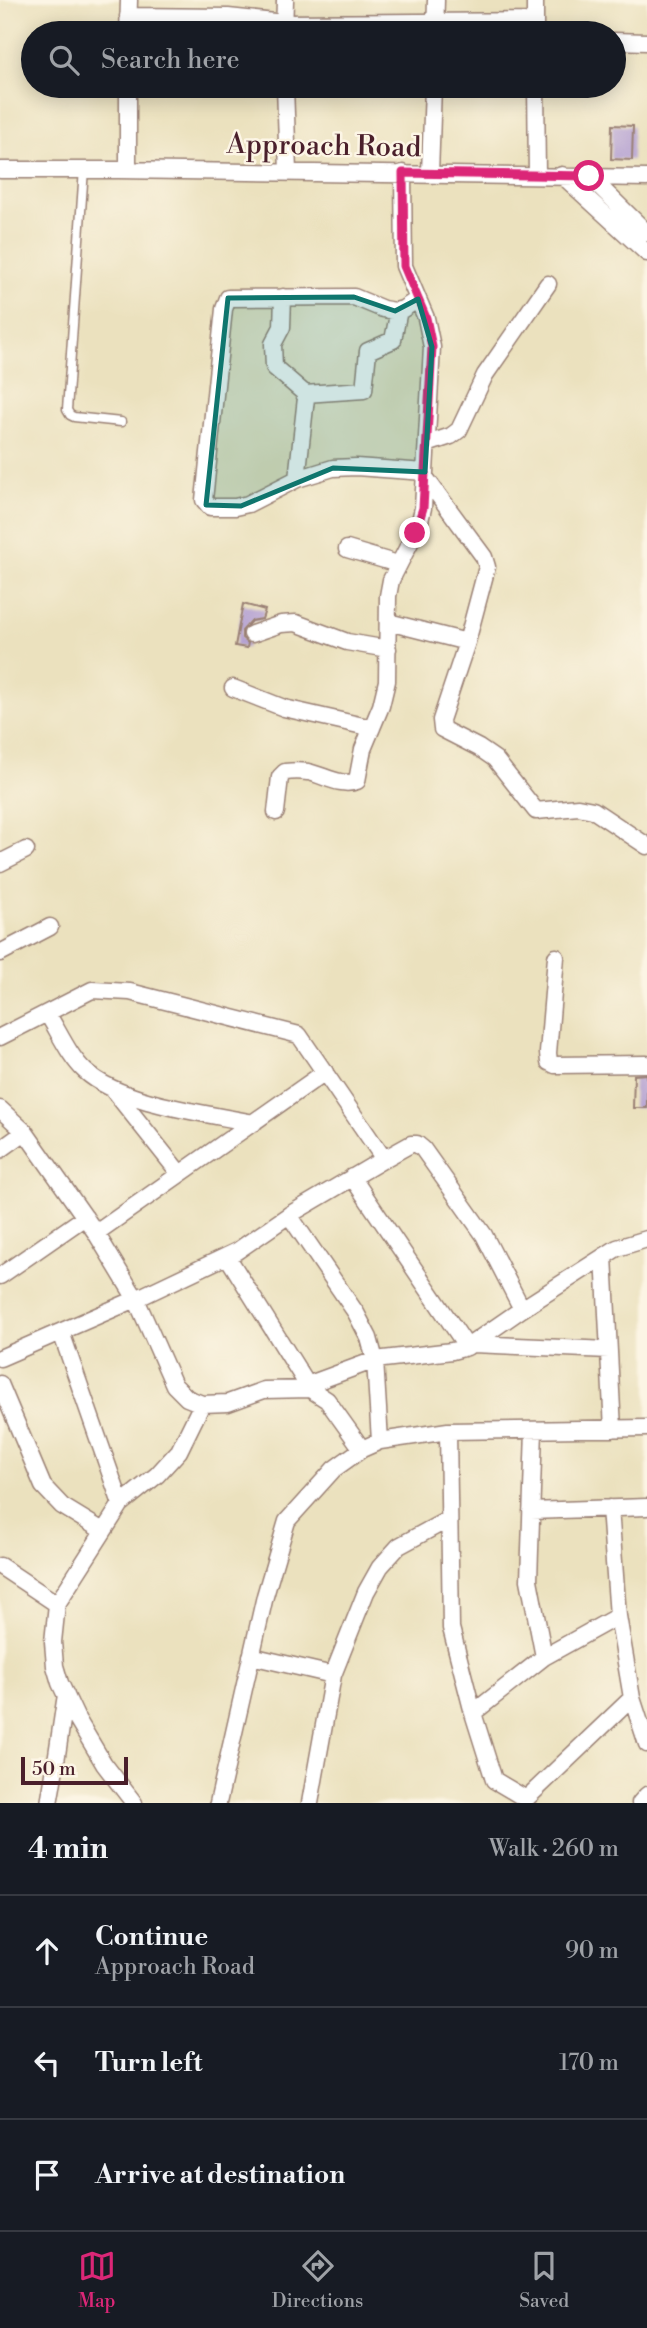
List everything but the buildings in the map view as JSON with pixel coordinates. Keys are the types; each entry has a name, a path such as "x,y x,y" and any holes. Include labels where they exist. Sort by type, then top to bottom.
{"street":[{"path":"228,0 228,18"},
{"path":"284,21 285,0"},
{"path":"435,21 436,0"},
{"path":"535,0 535,21"},
{"path":"129,8 181,21"},
{"path":"215,21 228,18 245,21"},
{"path":"626,41 647,42"},
{"path":"128,98 128,170"},
{"path":"285,98 288,172"},
{"path":"430,174 433,98"},
{"path":"536,98 537,175"},
{"name":"Approach Road","path":"0,170 647,178"},
{"path":"276,812 280,777 285,772 308,772 329,780 356,782 363,749 384,693 389,587 422,517 432,347 431,332 405,273 403,173"},
{"path":"562,175 647,253"},
{"path":"589,176 647,233"},
{"path":"427,444 451,436 459,430 485,375 548,284"},
{"path":"418,299 399,310 383,309 357,298 230,297 224,303 204,502 210,507 241,506 297,479 344,467 425,474"},
{"path":"283,297 282,327 273,344 274,368 305,394 306,403 297,479"},
{"path":"305,394 364,390 368,351 393,340 397,332 399,310"},
{"path":"425,474 486,563 487,572 441,720 442,729 495,759 536,811 578,807 593,810 647,846"},
{"path":"347,549 398,564"},
{"path":"388,622 467,642"},
{"path":"252,634 282,624 296,623 347,642 388,649"},
{"path":"233,688 284,708 372,728"},
{"path":"0,863 26,850"},
{"path":"0,953 50,927"},
{"path":"556,957 549,1062 555,1065 647,1064"},
{"path":"0,1037 92,990 130,992 299,1035 384,1160"},
{"path":"47,1013 83,1069 113,1089 132,1098 254,1122"},
{"path":"96,1233 325,1072"},
{"path":"113,1089 180,1174"},
{"path":"0,1109 25,1132 96,1233 136,1299 174,1385 187,1398 202,1404 228,1403 264,1390 309,1387 375,1360 452,1351 470,1346 609,1350"},
{"path":"0,1150 25,1132"},
{"path":"0,1358 227,1256 289,1215 411,1144 417,1144 423,1149 484,1235 522,1308"},
{"path":"352,1177 470,1346"},
{"path":"289,1215 356,1312 369,1338 375,1360 380,1441"},
{"path":"0,1276 85,1217"},
{"path":"470,1346 522,1308 617,1248 647,1239"},
{"path":"227,1256 309,1387 327,1400 362,1449"},
{"path":"604,1256 613,1429"},
{"path":"61,1332 121,1504"},
{"path":"0,1384 43,1486 62,1506 103,1531"},
{"path":"134,1803 104,1764 60,1684 53,1654 57,1604 121,1504 169,1462 187,1437 202,1404"},
{"path":"218,1803 265,1596 287,1521 334,1469 362,1449 380,1441 448,1431 647,1428"},
{"path":"534,1430 529,1580 544,1657"},
{"path":"448,1431 451,1628 494,1780 526,1798 632,1698"},
{"path":"531,1511 647,1507"},
{"path":"610,1508 618,1616 632,1698 647,1744"},
{"path":"310,1803 333,1675 349,1631 380,1567 389,1555 410,1538 450,1519"},
{"path":"0,1566 57,1604"},
{"path":"473,1713 544,1657 618,1616"},
{"path":"251,1657 333,1675"},
{"path":"49,1803 57,1768 57,1748 66,1695"},
{"path":"640,1803 647,1795"}],"lane":[{"path":"84,169 67,410 74,417 121,422"}],"highlighted area":[{"path":"354,297 395,311 418,299 432,347 425,472 333,468 241,506 206,505 228,298"}],"route":[{"path":"415,533 423,508 432,347 426,318 405,273 402,246 403,173 589,176"}]}
